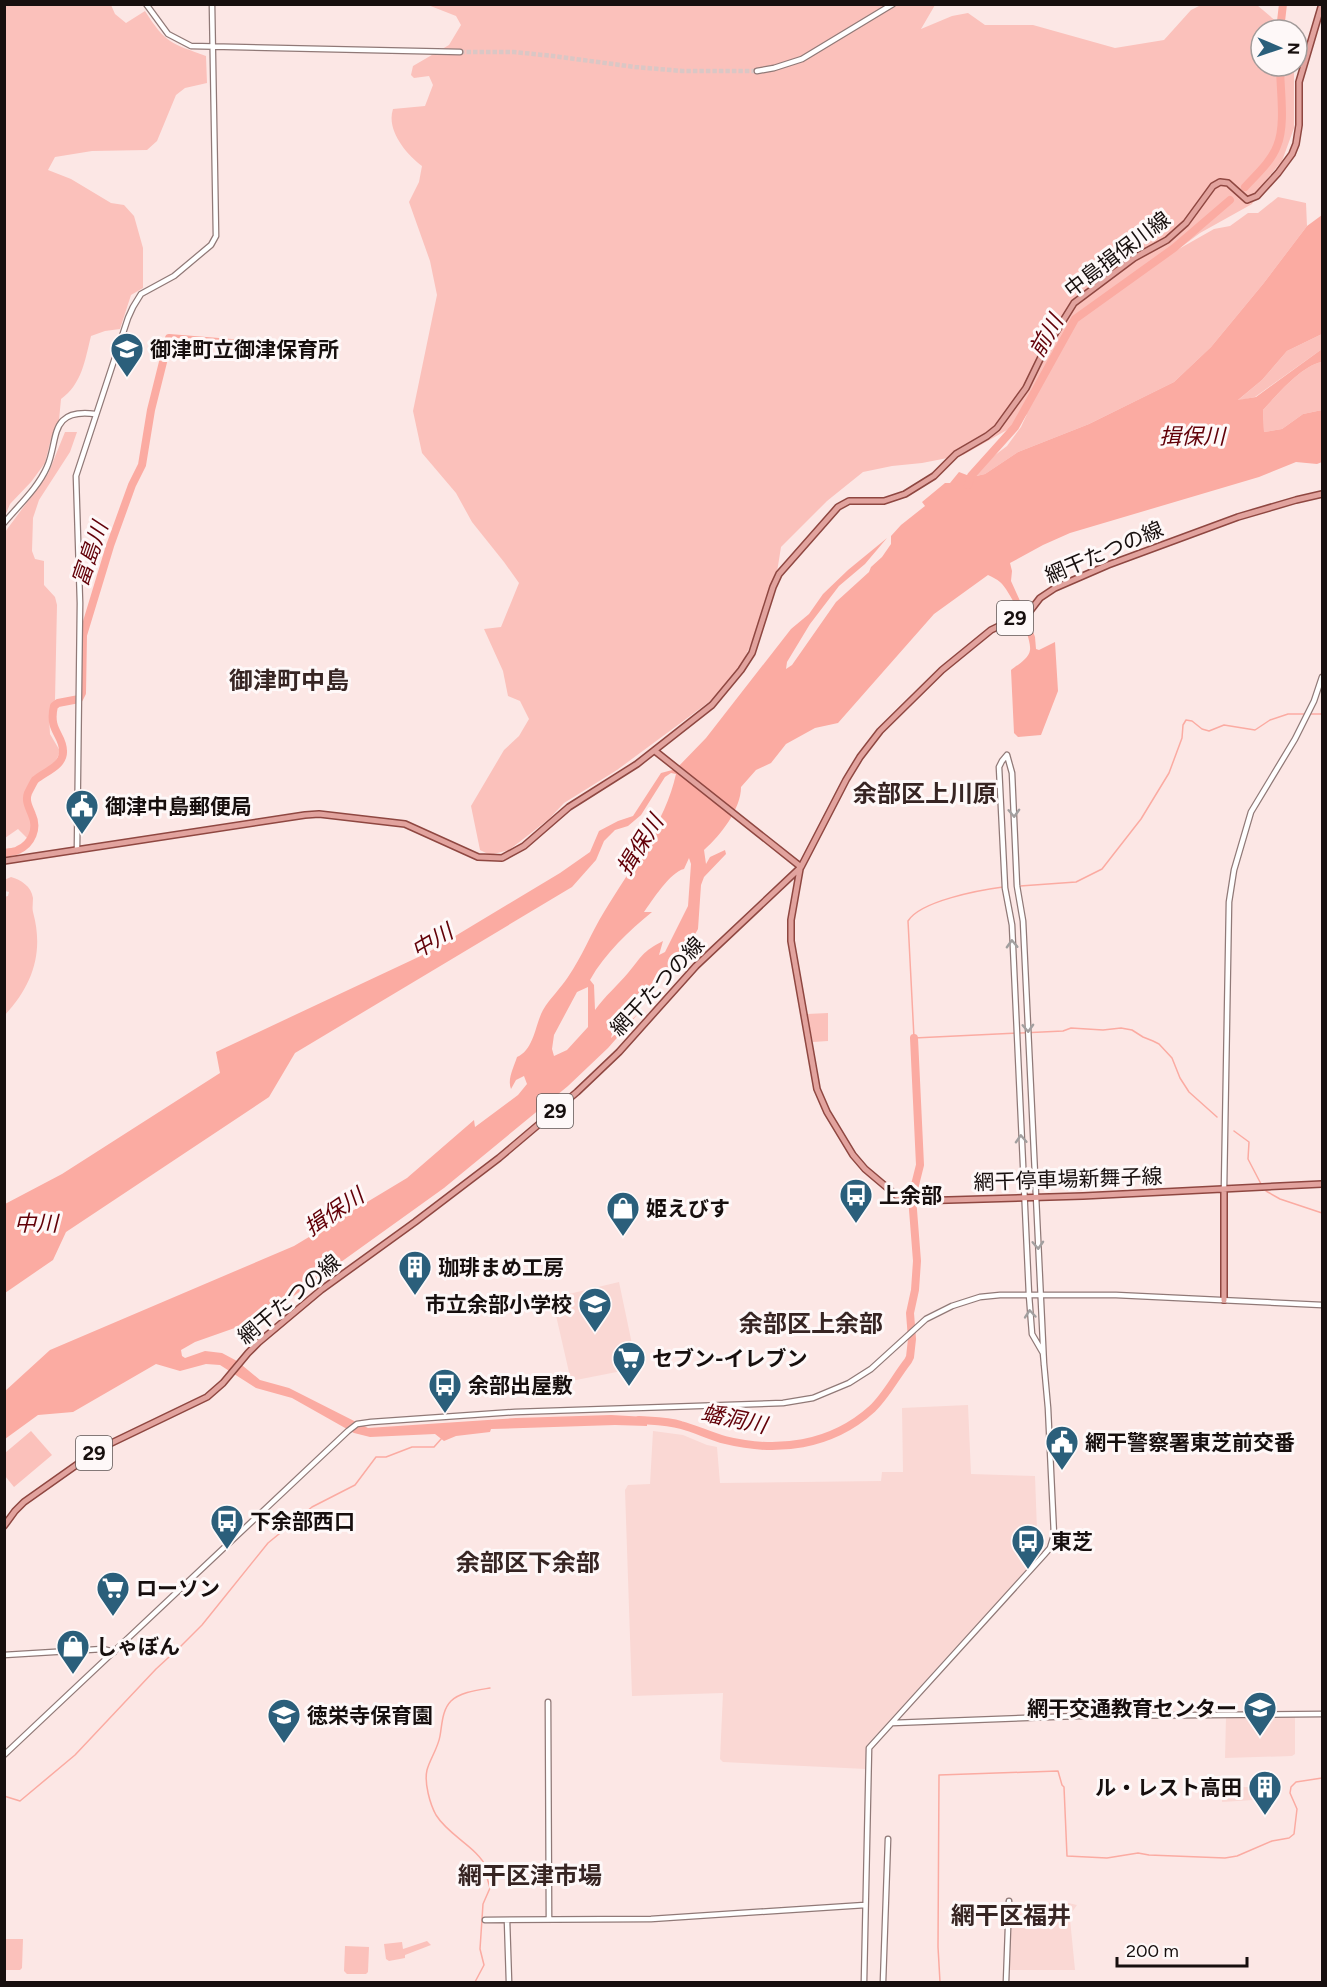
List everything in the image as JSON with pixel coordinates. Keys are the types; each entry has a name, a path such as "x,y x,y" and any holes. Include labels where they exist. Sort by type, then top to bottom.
{"main road":[{"name":"中島揖保川線","path":"657,752 700,716 741,670 755,644 776,579 838,507 849,501 884,501 905,494 934,476 956,454 987,436 997,428 1026,388 1043,353 1074,303 1134,258 1152,250 1174,234 1190,218 1213,186 1228,183 1242,197 1250,200 1257,196 1278,173 1286,164 1296,144 1299,125 1299,82 1322,4"},
{"name":"網干たつの線","path":"4,1526 24,1502 99,1449 207,1397 224,1383 259,1342 321,1290 415,1222 543,1122 619,1052 696,966 799,866 846,780 860,757 880,732 942,670 991,630 1030,611 1040,598 1055,588 1108,565 1238,517 1323,494"},
{"path":"4,861 319,814 405,824 478,858 502,858 524,846 569,807 657,752 799,866"},
{"name":"網干停車場新舞子線","path":"799,866 791,920 792,941 817,1089 827,1112 853,1155 897,1196 911,1201 1224,1190 1323,1184"},
{"path":"1224,1190 1224,1300"}],"street":[{"path":"146,4 162,27 175,39 191,46 460,52"},
{"path":"77,850 80,588 76,476 128,318 137,299 148,290 174,276 214,241 216,227 212,4"},
{"path":"757,70 774,68 802,59 893,4"},
{"path":"4,524 47,467 54,434 60,424 76,414 95,414"},
{"path":"1224,1190 1230,902 1234,870 1251,812 1295,739 1323,676"},
{"path":"864,1983 868,1752 873,1741 892,1723 1050,1548 1053,1529 1023,921 1016,875 1012,773 1007,755 999,767 1005,888 1012,925 1023,1197 1032,1334 1043,1353 1044,1365"},
{"path":"4,1755 357,1424 515,1412 805,1400 839,1389 863,1375 918,1325 940,1311 980,1298 1040,1294 1323,1305"},
{"path":"4,1655 103,1649 114,1652"},
{"path":"548,1702 549,1919"},
{"path":"892,1723 1078,1716 1323,1714"},
{"path":"882,1983 888,1839"},
{"path":"1006,1983 1009,1902"},
{"path":"485,1920 651,1919 865,1905"},
{"path":"507,1920 508,1983"}],"shaded area":[{"path":"5,5 111,5 115,14 126,23 145,11 158,30 170,41 206,56 207,83 185,88 176,95 157,141 147,150 92,151 55,157 48,170 71,179 111,203 124,205 134,216 143,248 143,288 131,295 120,329 91,336 78,379 61,399 59,420 45,463 10,504 5,516"},
{"path":"428,5 935,5 921,29 952,16 968,13 985,25 1033,25 1115,48 1164,40 1191,10 1201,5 1257,5 1272,18 1249,18 1249,78 1294,78 1294,128 1282,161 1267,179 1252,204 1200,233 1178,250 1214,229 1230,226 1248,213 1258,213 1278,197 1306,203 1307,226 1211,347 1174,382 1089,424 1018,452 985,474 972,477 970,474 1007,446 1021,427 1027,414 1014,426 963,455 863,472 827,501 781,547 777,572 760,624 741,666 713,699 617,770 564,803 549,819 509,850 490,855 480,850 471,806 504,750 519,736 529,719 520,701 508,696 503,671 484,629 501,627 519,583 472,522 456,493 422,453 413,411 437,295 430,261 409,202 419,182 422,166 404,148 392,125 393,109 425,106 433,85 429,76 414,78 411,75 413,66 449,45 461,25 456,16"},
{"path":"1322,334 1322,349 1255,397 1237,401 1262,380 1287,351"},
{"path":"1322,362 1322,410 1303,414 1282,429 1264,432 1263,410 1298,375"},
{"path":"65,432 77,432 70,452 39,500 33,518 32,551 35,559 44,561 44,585 55,597 57,605 55,700 49,717 50,734 60,751 57,759 28,786 26,805 31,826 28,839 18,829 5,838 5,532 48,474"},
{"path":"11,877 25,884 32,894 37,941 34,967 29,980 15,1004 5,1015 4,897 8,896 9,892 5,891 4,880"},
{"path":"828,1013 828,1041 813,1042 807,1014"},
{"name":"市立余部小学校","path":"619,1282 637,1368 571,1381 552,1298"},
{"path":"968,1405 971,1474 1035,1476 1038,1557 866,1746 866,1769 723,1762 720,1759 723,1693 632,1696 625,1490 628,1485 650,1484 653,1431 683,1435 717,1447 720,1483 881,1481 882,1472 903,1472 902,1408"},
{"path":"31,1431 52,1455 14,1487 5,1476 5,1453"},
{"name":"網干交通教育センター","path":"1226,1717 1295,1717 1295,1754 1292,1756 1225,1758"},
{"path":"1222,1787 1253,1787 1253,1800 1222,1802"},
{"path":"1064,1902 1077,1905 1070,1919 1075,1970 1010,1970 1008,1968 1013,1905"},
{"path":"5,1939 23,1939 20,1970 5,1970"},
{"path":"427,1941 431,1945 405,1955 405,1958 389,1961 386,1959 384,1944 402,1942 403,1949"},
{"path":"345,1946 369,1947 366,1974 347,1974 344,1971"}],"water":[{"path":"1322,215 1322,334 1287,351 1262,380 1238,400 1256,397 1322,349 1322,362 1298,375 1263,410 1264,432 1282,429 1303,414 1322,410 1322,462 1317,464 1296,462 1259,477 1070,533 1010,563 1011,581 1035,637 1036,649 1039,650 1055,642 1058,691 1041,735 1018,737 1014,733 1011,670 1027,656 1030,644 1020,614 1004,587 988,575 934,614 838,723 815,728 786,744 771,763 756,770 741,787 734,813 717,837 704,850 706,864 710,857 725,850 726,854 704,877 701,885 698,929 683,955 659,981 634,1001 618,1024 614,1026 611,1038 638,1014 608,1048 568,1086 444,1188 263,1318 195,1342 181,1350 185,1358 205,1351 222,1353 237,1361 260,1380 289,1388 368,1428 516,1418 611,1415 647,1417 647,1426 491,1429 490,1432 456,1436 444,1441 435,1434 370,1437 354,1433 292,1398 256,1388 220,1365 206,1364 180,1371 156,1364 73,1412 38,1415 5,1439 4,1392 50,1350 294,1246 407,1178 474,1120 475,1127 518,1095 527,1084 524,1076 516,1080 511,1089 510,1077 517,1057 523,1054 531,1043 543,1010 573,969 599,920 646,845 664,810 676,774 671,773 665,777 641,815 628,826 615,830 604,841 596,860 572,887 295,1053 269,1097 66,1232 53,1260 5,1293 5,1204 62,1174 220,1073 216,1052 427,953 560,873 590,852 599,831 633,816 661,773 676,769 706,738 791,629 809,614 823,594 887,538 865,564 839,586 810,624 787,662 786,669 792,665 836,602 882,557 891,544 891,536 925,506 922,502 945,483 950,483 959,472 972,477 985,474 1018,452 1089,424 1174,382 1211,347 1307,226","holes":["689,858 691,864 688,906 665,952 659,955 663,941 646,951 595,1010 594,985 590,980 596,970 618,943 652,912 644,912 667,881 684,869","588,987 588,1027 567,1050 554,1056 552,1049 554,1035 577,992"]}],"waterway":[{"name":"前川","path":"1281,18 1283,4"},
{"name":"前川","path":"1245,187 1271,157 1280,137 1282,118 1280,78"},
{"name":"前川","path":"968,485 971,476 1015,427 1075,319 1174,248 1230,200"},
{"name":"富島川","path":"4,853 17,851 30,840 34,830 34,820 27,801 28,793 35,780 57,765 62,756 61,740 53,721 54,706 58,703 79,699 82,693 83,635 110,546 132,485 142,465 151,410 169,338 291,348"},
{"path":"1020,886 1076,882 1102,869 1141,819 1169,773 1186,720 1209,731 1224,725 1255,730 1270,720 1288,714 1322,714"},
{"path":"1003,887 937,902 915,914 908,921 914,1038 1063,1031 1071,1028 1132,1030 1159,1044 1172,1058 1189,1092 1217,1117"},
{"name":"蟠洞川","path":"639,1420 676,1424 745,1444 784,1446 803,1443 839,1431 872,1409 886,1392 910,1357 912,1339 910,1313 915,1290 917,1261 912,1197 920,1165 914,1038"},
{"path":"1234,1131 1249,1142 1248,1159 1261,1184"},
{"path":"1266,1191 1280,1199 1322,1213"},
{"path":"4,1796 20,1801 75,1755 156,1669 202,1625 268,1543 312,1507 355,1485 376,1457 386,1457 412,1447 434,1447 442,1438"},
{"path":"475,1982 484,1965 480,1949 483,1904 490,1888 486,1874 487,1868 476,1853 448,1829 436,1815 428,1793 426,1775 439,1740 448,1705 464,1693 490,1688"},
{"path":"940,1982 938,1947 939,1775 1058,1771 1064,1787 1067,1856 1107,1858 1138,1853 1225,1858 1237,1856 1272,1841 1289,1838 1294,1834 1297,1809 1290,1793 1291,1787 1296,1782 1322,1778"}],"tunnel":[{"path":"460,52 514,52 682,71 757,71"}],"place":[{"name":"御津町立御津保育所","path":"127,378"},
{"name":"御津中島郵便局","path":"82,835"},
{"name":"上余部","path":"856,1224"},
{"name":"姫えびす","path":"623,1237"},
{"name":"珈琲まめ工房","path":"415,1296"},
{"name":"市立余部小学校","path":"595,1333"},
{"name":"セブン-イレブン","path":"629,1387"},
{"name":"余部出屋敷","path":"445,1414"},
{"name":"網干警察署東芝前交番","path":"1062,1471"},
{"name":"下余部西口","path":"227,1550"},
{"name":"東芝","path":"1028,1570"},
{"name":"ローソン","path":"113,1617"},
{"name":"しゃぼん","path":"73,1675"},
{"name":"網干交通教育センター","path":"1260,1737"},
{"name":"徳栄寺保育園","path":"284,1744"},
{"name":"ル・レスト高田","path":"1265,1816"}],"district":[{"name":"御津町中島","path":"289,680"},
{"name":"余部区上川原","path":"925,793"},
{"name":"余部区上余部","path":"811,1323"},
{"name":"余部区下余部","path":"528,1562"},
{"name":"網干区津市場","path":"530,1875"},
{"name":"網干区福井","path":"1011,1915"}],"water label":[{"name":"揖保川","path":"1192,436"},
{"name":"揖保川","path":"640,845"},
{"name":"中川","path":"432,941"},
{"name":"揖保川","path":"334,1212"},
{"name":"中川","path":"36,1223"}]}
